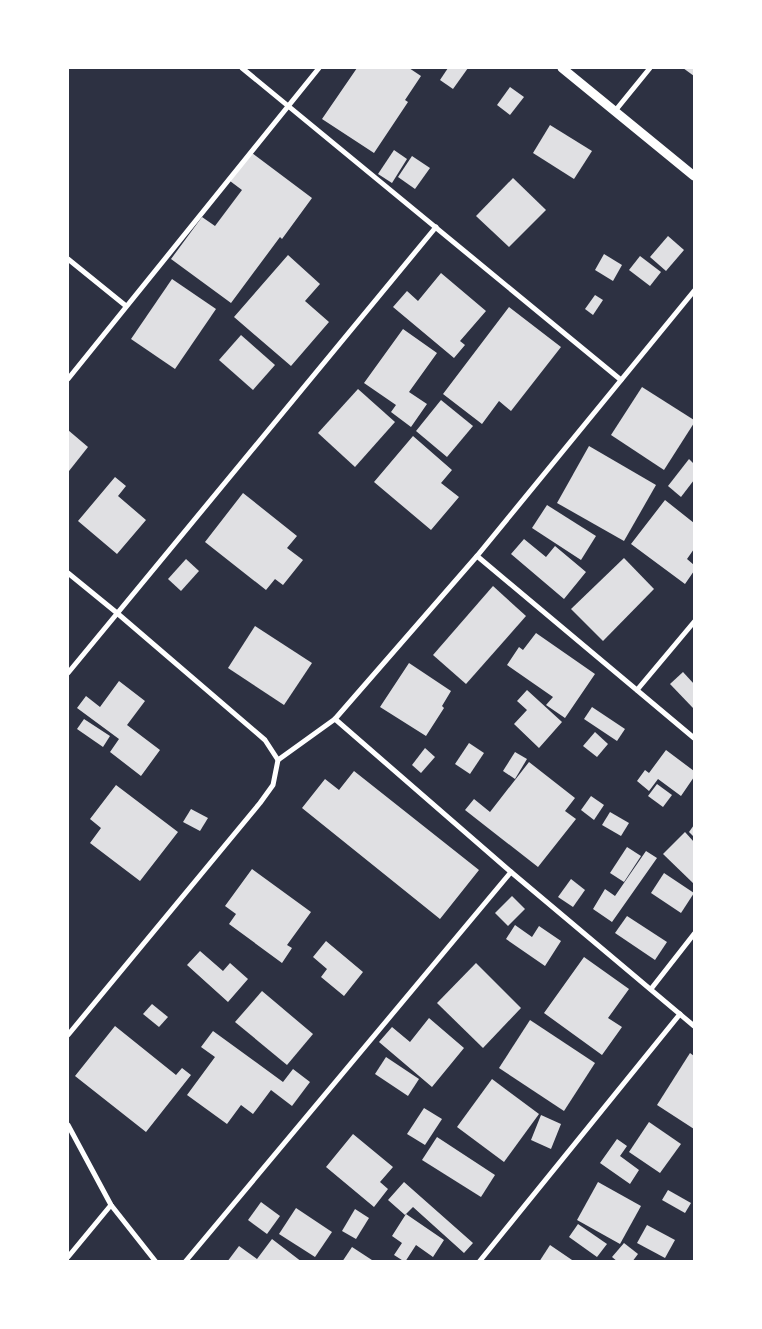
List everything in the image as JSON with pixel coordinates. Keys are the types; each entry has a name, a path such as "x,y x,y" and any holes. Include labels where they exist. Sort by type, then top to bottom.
{"street":[{"path":"242,68 621,380"},
{"path":"68,378 319,68"},
{"path":"562,68 694,176"},
{"path":"615,111 650,68"},
{"path":"68,673 436,227"},
{"path":"68,259 126,306"},
{"path":"68,1035 260,803 272,785 278,760 335,719 477,556 694,291"},
{"path":"477,556 694,738"},
{"path":"68,573 265,740 278,760"},
{"path":"637,690 694,622"},
{"path":"335,719 511,872 694,1026"},
{"path":"185,1262 511,872"},
{"path":"650,989 694,934"},
{"path":"479,1262 680,1014"},
{"path":"68,1125 111,1205 156,1262"},
{"path":"68,1257 111,1205"}],"building":[{"path":"357,68 409,68 421,76 405,100 408,102 374,153 322,119"},
{"path":"448,68 468,68 453,89 440,80"},
{"path":"683,68 694,68 694,76"},
{"path":"510,87 524,97 510,115 497,105"},
{"path":"550,125 592,151 574,179 533,153"},
{"path":"394,150 407,159 392,183 378,174"},
{"path":"252,153 312,198 282,239 280,237 231,303 171,259 202,217 215,226 242,190 230,181"},
{"path":"412,156 430,168 415,189 398,177"},
{"path":"513,178 546,210 509,247 476,216"},
{"path":"668,236 684,250 666,271 650,257"},
{"path":"604,254 622,265 613,281 595,270"},
{"path":"288,255 320,284 305,301 329,322 291,366 234,317"},
{"path":"640,256 661,272 650,286 629,270"},
{"path":"441,273 486,311 460,341 465,345 454,358 393,307 407,291 418,301"},
{"path":"172,279 216,309 175,369 131,339"},
{"path":"595,295 603,300 593,315 585,309"},
{"path":"509,307 561,347 511,411 499,401 482,424 443,394"},
{"path":"403,329 437,353 409,392 427,404 411,427 391,412 396,405 364,383"},
{"path":"241,335 275,365 253,390 219,360"},
{"path":"642,387 694,420 694,423 664,470 611,435"},
{"path":"358,389 395,422 355,467 318,433"},
{"path":"441,400 473,426 447,457 416,431"},
{"path":"68,430 88,447 69,471 68,469"},
{"path":"413,436 452,470 441,483 459,497 431,530 374,482"},
{"path":"589,446 656,485 624,541 557,503"},
{"path":"689,459 694,464 694,480 681,497 668,486"},
{"path":"115,477 126,486 118,496 146,520 117,554 78,521"},
{"path":"243,493 297,536 287,548 303,560 283,585 275,579 266,590 205,542"},
{"path":"665,500 694,523 694,549 687,559 694,565 694,571 685,584 631,544"},
{"path":"547,505 596,536 581,560 532,528"},
{"path":"524,539 546,557 555,546 586,572 564,599 511,554"},
{"path":"624,558 654,589 603,641 571,609"},
{"path":"186,559 199,571 181,591 168,579"},
{"path":"493,586 526,616 466,684 433,655"},
{"path":"255,626 312,663 284,705 228,668"},
{"path":"536,633 595,674 565,718 546,705 553,697 507,665 519,647 523,650"},
{"path":"409,663 451,691 442,706 444,708 426,736 380,707"},
{"path":"683,672 694,684 693,708 670,684"},
{"path":"119,681 145,701 127,725 160,750 141,776 110,752 119,739 77,708 86,696 100,707"},
{"path":"527,690 562,722 539,748 514,724 527,710 517,701"},
{"path":"592,707 625,729 617,741 584,719"},
{"path":"84,719 110,736 103,747 77,729"},
{"path":"595,732 608,744 597,757 583,746"},
{"path":"469,743 484,753 470,774 455,764"},
{"path":"425,748 435,757 421,773 412,765"},
{"path":"666,750 694,771 694,777 681,796 658,779 649,791 637,781 645,770 649,773"},
{"path":"515,752 527,759 515,779 503,771"},
{"path":"529,762 575,798 565,811 576,819 538,867 465,810 474,799 490,812"},
{"path":"354,771 479,870 440,919 302,808 325,779 339,790"},
{"path":"657,784 672,795 663,807 648,796"},
{"path":"116,785 178,832 140,881 90,843 101,828 90,819"},
{"path":"591,796 604,805 594,820 581,810"},
{"path":"191,809 208,818 200,831 183,822"},
{"path":"610,812 629,823 621,836 602,825"},
{"path":"694,825 694,837 689,832"},
{"path":"685,832 694,842 694,884 663,854"},
{"path":"627,847 641,856 624,882 610,873"},
{"path":"646,851 657,858 612,922 593,909 605,889 615,896"},
{"path":"252,869 311,912 287,945 292,948 282,963 229,924 236,914 225,906"},
{"path":"664,873 694,893 681,913 651,893"},
{"path":"571,879 585,890 573,907 558,897"},
{"path":"512,896 525,909 508,926 495,913"},
{"path":"627,916 667,942 655,960 615,933"},
{"path":"515,925 532,937 539,926 561,941 545,966 506,939"},
{"path":"326,941 363,972 344,996 321,977 327,969 313,957"},
{"path":"200,951 223,971 230,963 248,979 228,1002 187,965"},
{"path":"584,957 629,989 608,1018 622,1027 602,1055 544,1013"},
{"path":"476,963 521,1008 483,1048 437,1003"},
{"path":"262,991 313,1034 287,1065 235,1022"},
{"path":"152,1004 168,1017 159,1027 143,1014"},
{"path":"429,1018 464,1048 432,1087 379,1042 392,1027 410,1042"},
{"path":"530,1020 595,1063 564,1111 499,1068"},
{"path":"115,1026 176,1075 182,1068 191,1075 146,1132 75,1076"},
{"path":"213,1031 283,1082 293,1069 310,1082 292,1106 271,1090 253,1114 241,1105 227,1124 187,1095 215,1057 201,1047"},
{"path":"690,1053 694,1056 694,1129 657,1105"},
{"path":"386,1057 419,1079 408,1096 375,1074"},
{"path":"492,1079 539,1114 504,1162 457,1127"},
{"path":"424,1108 442,1119 425,1145 407,1134"},
{"path":"541,1115 561,1124 551,1149 531,1140"},
{"path":"649,1122 681,1144 660,1173 629,1152"},
{"path":"353,1134 393,1167 380,1182 388,1189 374,1207 326,1167"},
{"path":"437,1137 495,1175 481,1197 422,1160"},
{"path":"617,1139 627,1146 620,1156 639,1170 630,1184 600,1163"},
{"path":"404,1182 473,1243 464,1253 413,1207 405,1215 388,1200"},
{"path":"598,1182 641,1206 620,1244 577,1220"},
{"path":"668,1190 691,1203 685,1213 662,1200"},
{"path":"261,1202 280,1216 267,1234 248,1220"},
{"path":"296,1208 332,1232 315,1257 279,1234"},
{"path":"355,1209 369,1218 356,1239 342,1231"},
{"path":"406,1214 444,1240 433,1257 416,1245 405,1262 394,1255 402,1243 392,1236"},
{"path":"578,1224 607,1244 597,1257 569,1237"},
{"path":"647,1225 675,1240 665,1258 637,1243"},
{"path":"272,1239 302,1262 227,1262 239,1246 257,1259"},
{"path":"624,1243 638,1254 632,1262 618,1262 612,1257"},
{"path":"550,1245 575,1262 539,1262"},
{"path":"352,1247 375,1262 342,1262"}]}
